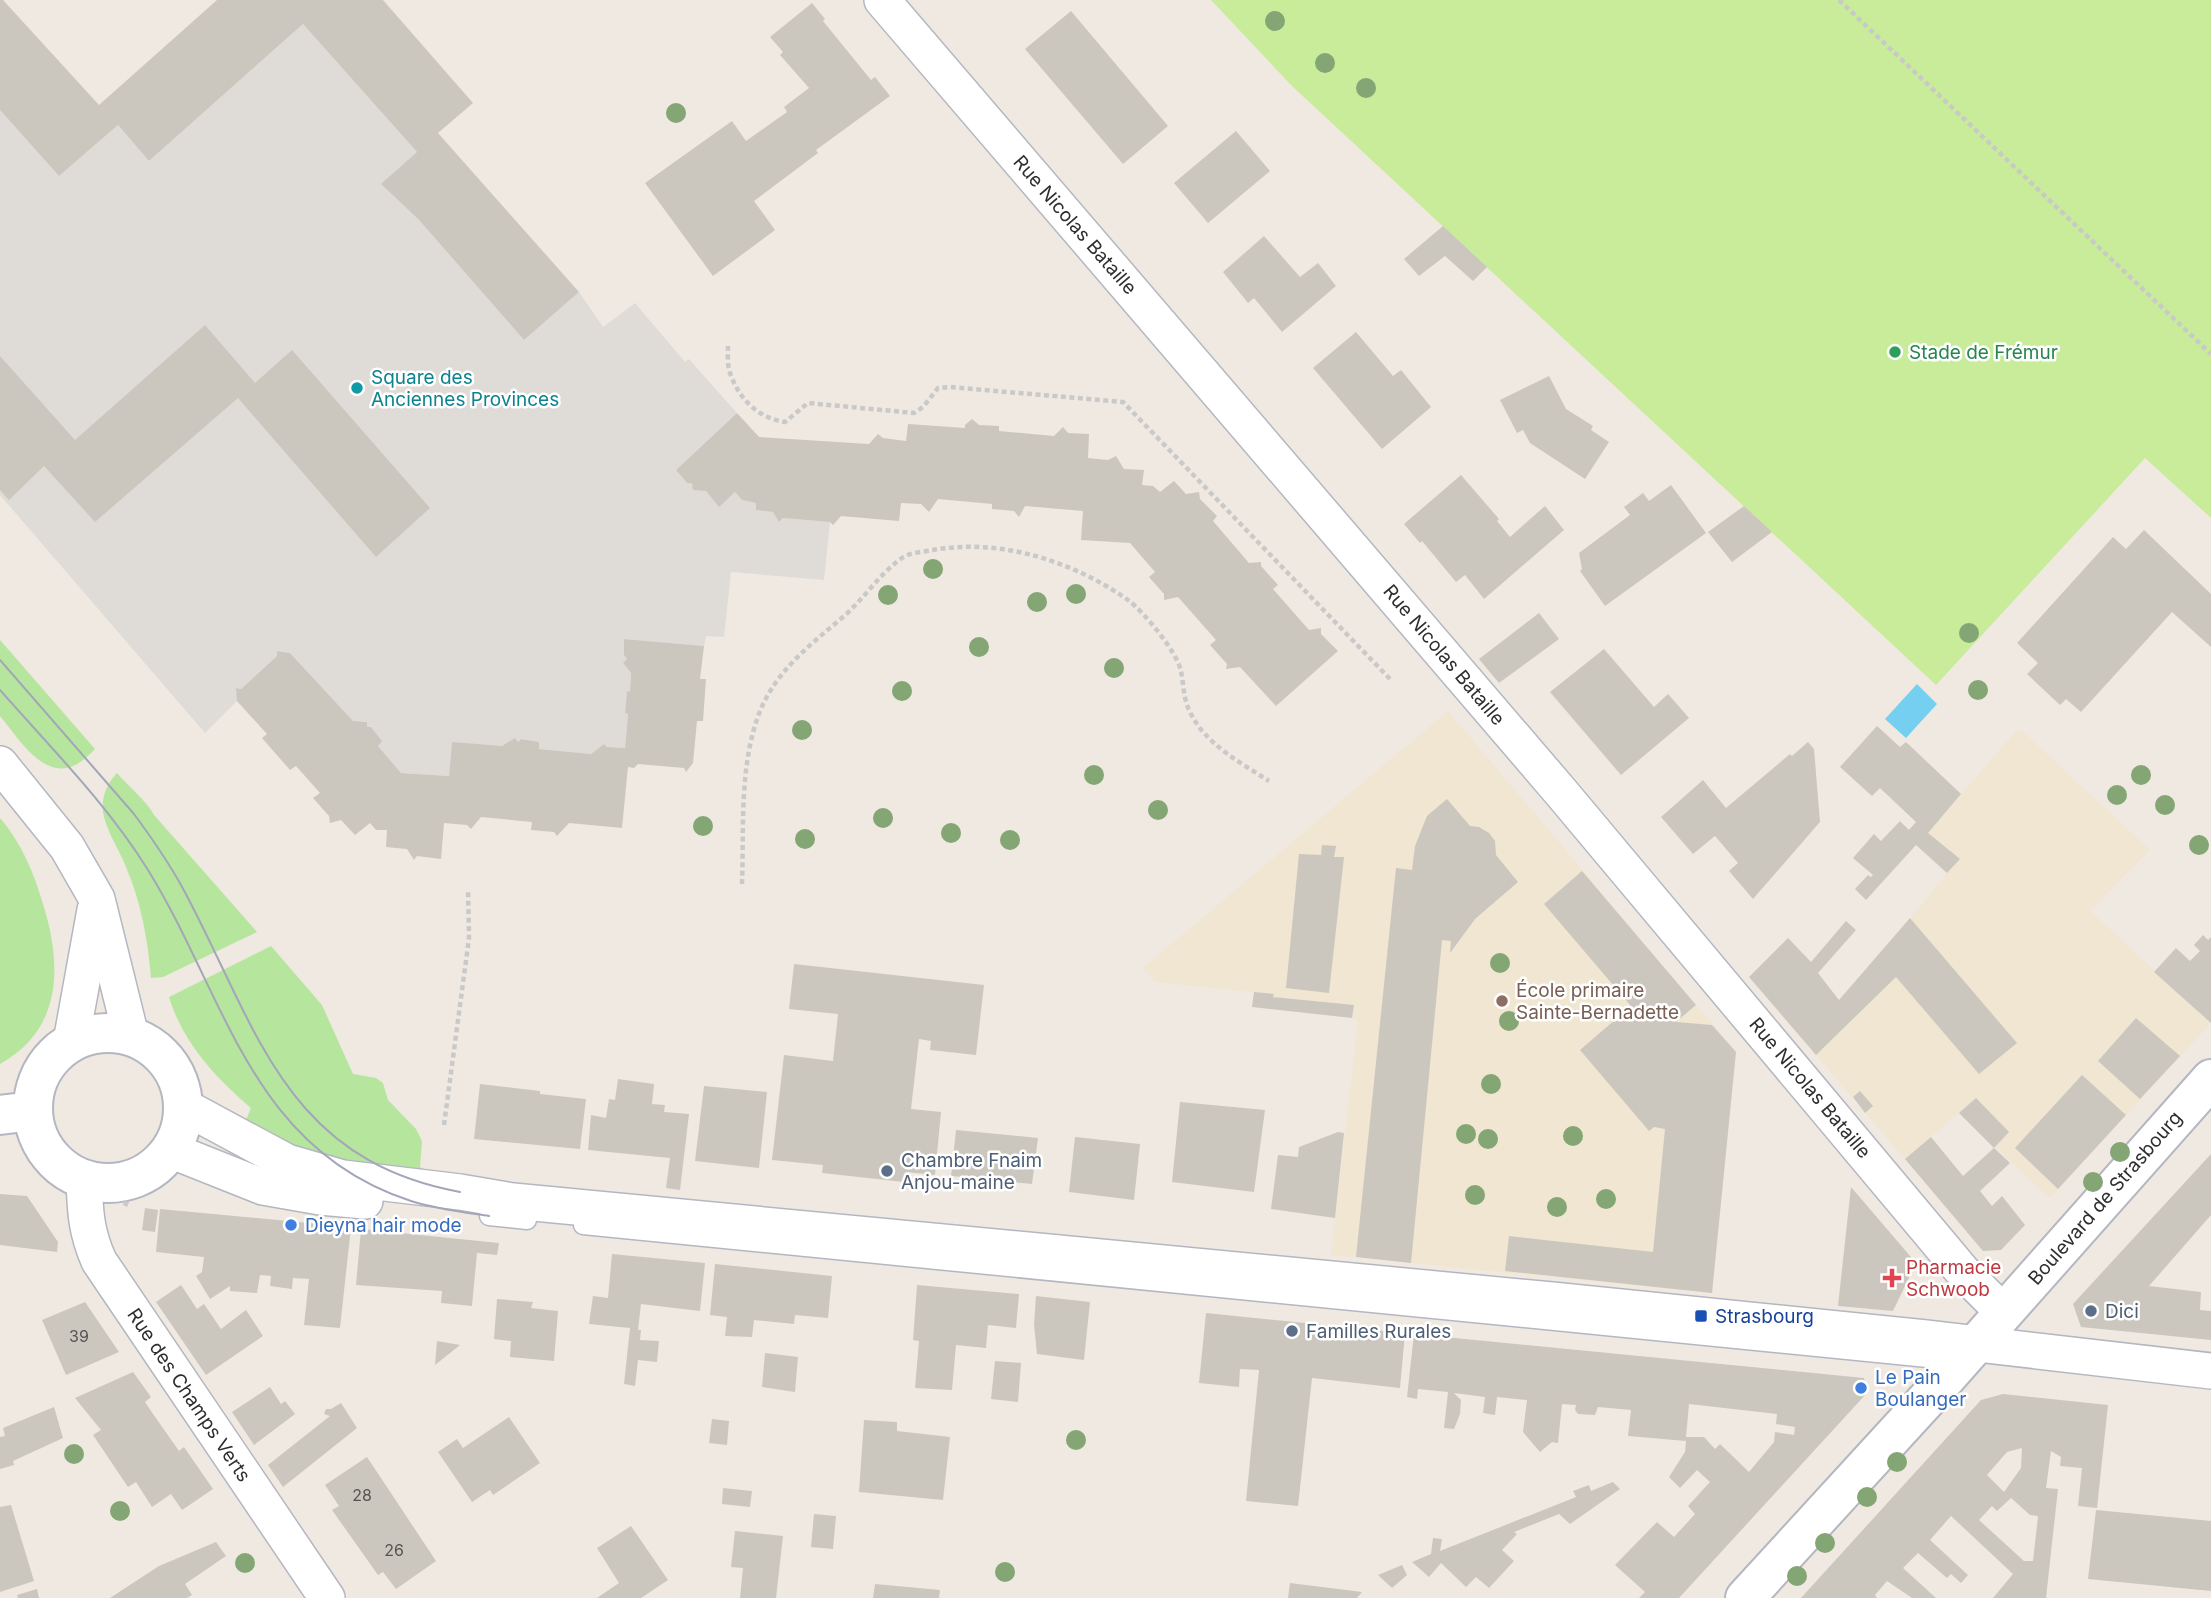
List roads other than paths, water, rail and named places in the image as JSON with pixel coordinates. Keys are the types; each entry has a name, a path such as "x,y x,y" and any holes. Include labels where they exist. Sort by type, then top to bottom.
{"street":[{"name":"Rue Nicolas Bataille","path":"881,0 1259,438 1963,1272 2004,1313"},
{"path":"0,764 66,847 97,899 131,1036"},
{"path":"71,1042 97,899"},
{"path":"107,1033 131,1036 156,1050 168,1062 180,1086 183,1106 180,1129 170,1150 154,1168 133,1178 106,1183 84,1179 52,1158 38,1136 16,1113 34,1092 41,1074 52,1058 71,1042 88,1035 107,1033"},
{"name":"Boulevard de Strasbourg","path":"1745,1598 2004,1313 2211,1079"},
{"path":"183,1106 287,1162 343,1178 513,1201 1552,1300 1968,1353 2211,1390"},
{"path":"170,1150 263,1187 320,1197 440,1208 489,1216"},
{"name":"Rue des Champs Verts","path":"84,1179 85,1220 89,1239 99,1261 327,1598"},
{"path":"1968,1353 2211,1371"}],"lane":[{"path":"489,1216 1968,1353"}],"water":[{"path":"1917,684 1937,704 1906,738 1885,719"}],"tram line":[{"path":"0,660 134,814 153,840 181,885 255,1034 282,1078 313,1116 351,1149 400,1175 460,1192"},
{"path":"0,690 78,777 132,846 175,918 248,1063 278,1107 313,1145 357,1177 411,1201 489,1216"}],"place":[{"name":"Stade de Frémur","path":"1895,352"},
{"name":"Square des Anciennes Provinces","path":"357,388"},
{"name":"École primaire Sainte-Bernadette","path":"1502,1001"},
{"name":"Chambre Fnaim Anjou-maine","path":"887,1171"},
{"name":"Dieyna hair mode","path":"291,1225"},
{"name":"Pharmacie Schwoob","path":"1892,1278"},
{"name":"Dici","path":"2091,1311"},
{"name":"Strasbourg","path":"1701,1316"},
{"name":"Familles Rurales","path":"1292,1331"},
{"name":"Le Pain Boulanger","path":"1861,1388"}]}
